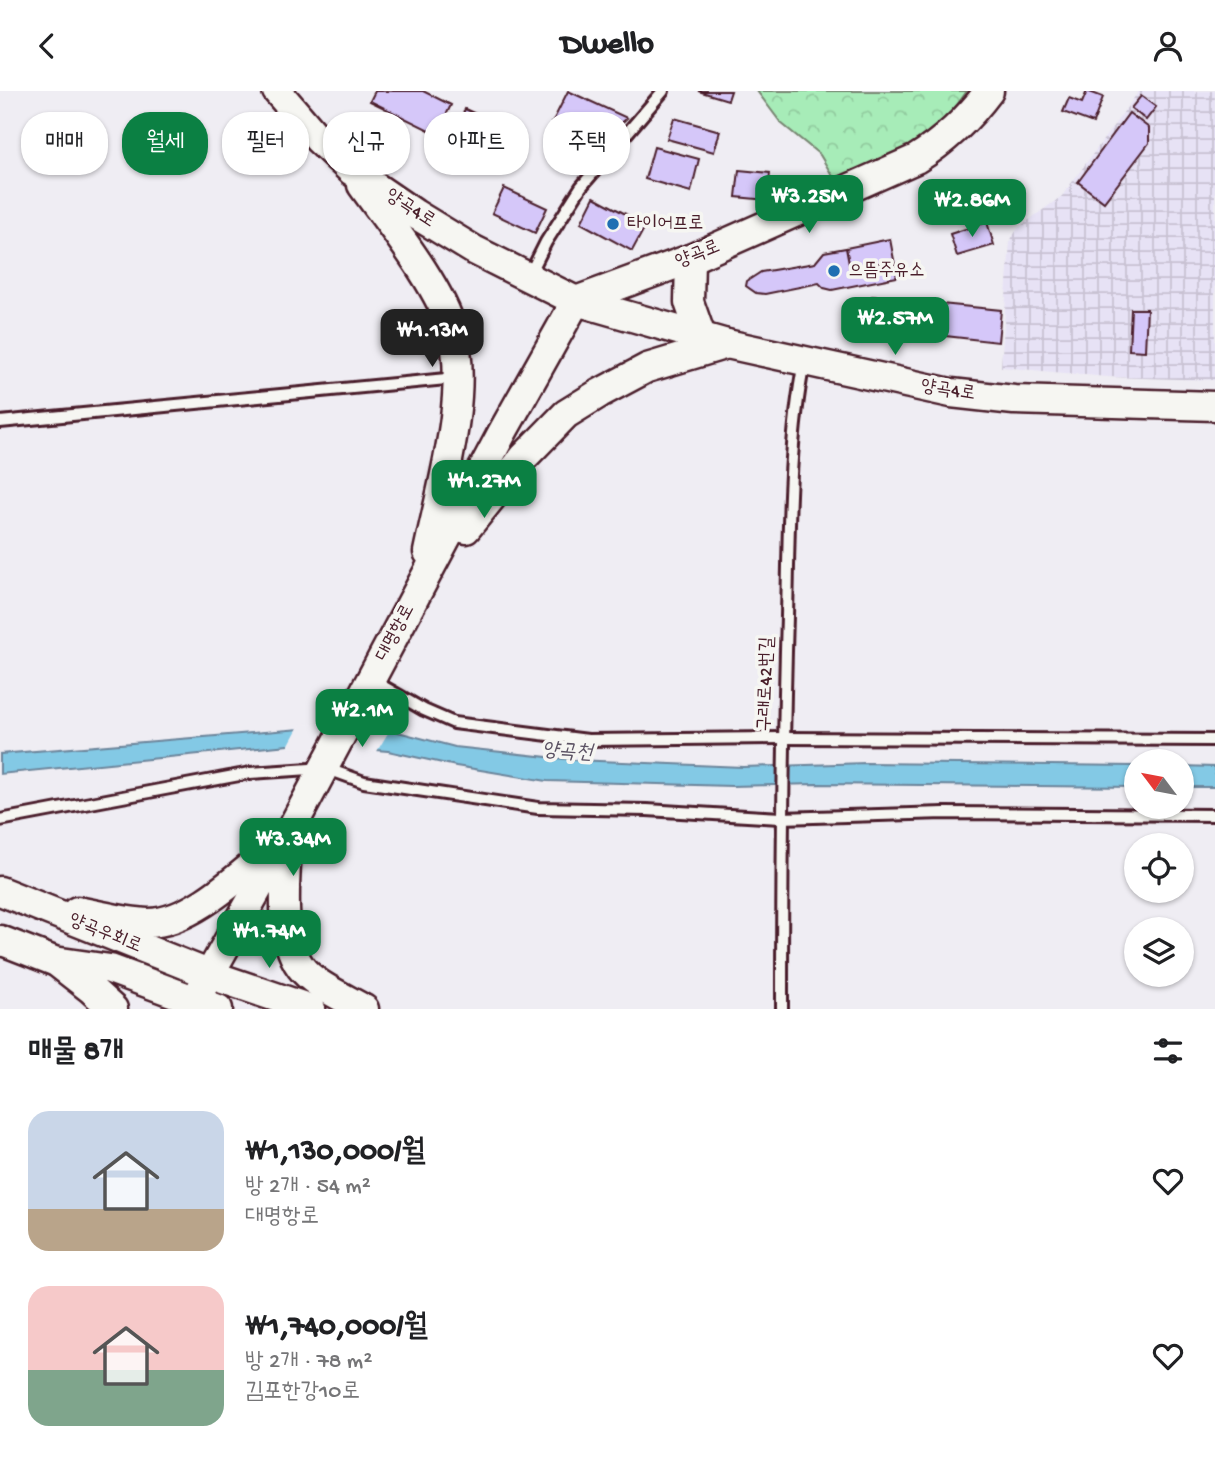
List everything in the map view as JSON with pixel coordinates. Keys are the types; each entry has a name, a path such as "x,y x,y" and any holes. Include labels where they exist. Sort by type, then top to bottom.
{"main road":[{"name":"양곡4로","path":"277,91 323,144"},
{"name":"양곡로","path":"576,301 690,260 916,159 940,144 958,128 989,91"},
{"path":"355,175 425,277 444,309 454,340 457,378 447,456 422,583"},
{"name":"양곡4로","path":"358,175 415,215 528,278 576,301 714,340 940,391 1014,400 1215,406"},
{"path":"422,583 524,457 566,414 647,368 714,340 689,302 690,260"},
{"name":"대명항로","path":"199,1007 211,975 576,301"},
{"path":"29,903 147,923 170,920 195,909 287,837"},
{"path":"287,837 287,933 292,952 304,971 364,1009"},
{"name":"양곡우회로","path":"0,891 211,975 311,1009"},
{"name":"양곡우회로","path":"0,940 54,961 110,969 199,1007"},
{"path":"54,961 113,1009"}],"lane":[{"path":"528,278 580,187 663,91"},
{"name":"구래로42번길","path":"782,1009 781,818 793,439 804,361"},
{"path":"0,422 457,378"},
{"path":"371,680 424,710 454,723 588,740 783,737 1215,740"},
{"path":"0,820 250,773 327,763 364,782 538,809 647,810 781,818 944,813 1215,815"}],"shaded area":[{"path":"1139,91 1215,91 1215,380 1107,377 1001,367 1010,241 1018,228 1062,196"}],"green space":[{"path":"757,91 967,91 953,110 925,137 894,156 835,180 820,155 781,123"}],"water":[{"path":"325,727 394,731 455,747 575,760 743,767 866,763 1124,766 1124,787 816,784 732,786 547,781 456,766 388,751 315,745 288,745 0,774 0,754"},
{"path":"1194,766 1215,767 1215,787 1194,787"}],"pier":[{"path":"300,724 391,728 376,753 287,748"}],"building":[{"path":"375,91 423,91 451,105 448,112 424,112 424,128 410,121 410,112 392,112 370,101"},
{"path":"568,91 614,112 558,112"},
{"path":"698,91 731,91 728,100"},
{"path":"1087,91 1103,97 1093,123 1063,112 1069,98 1082,103"},
{"path":"1141,96 1156,107 1146,120 1131,108"},
{"path":"1129,113 1149,128 1149,143 1104,202 1078,182"},
{"path":"674,118 720,131 714,152 667,139"},
{"path":"654,147 699,159 691,192 645,179"},
{"path":"739,170 770,173 767,200 736,197"},
{"path":"504,188 547,208 535,233 492,213"},
{"name":"타이어프로","path":"594,197 646,225 632,251 581,223"},
{"path":"987,222 994,245 957,256 950,234"},
{"path":"890,239 894,260 850,269 846,248"},
{"name":"으뜸주유소","path":"846,248 850,269 894,260 897,277 832,290 819,283 765,294 756,293 746,286 747,281 761,272 815,263 824,252"},
{"path":"872,296 931,303 928,334 868,327"},
{"path":"931,303 1001,310 998,342 928,334"},
{"path":"1131,309 1147,309 1145,351 1129,350"}],"place":[{"name":"타이어프로","path":"613,224"},
{"name":"으뜸주유소","path":"834,271"}],"water label":[{"name":"양곡천","path":"567,753"}]}
